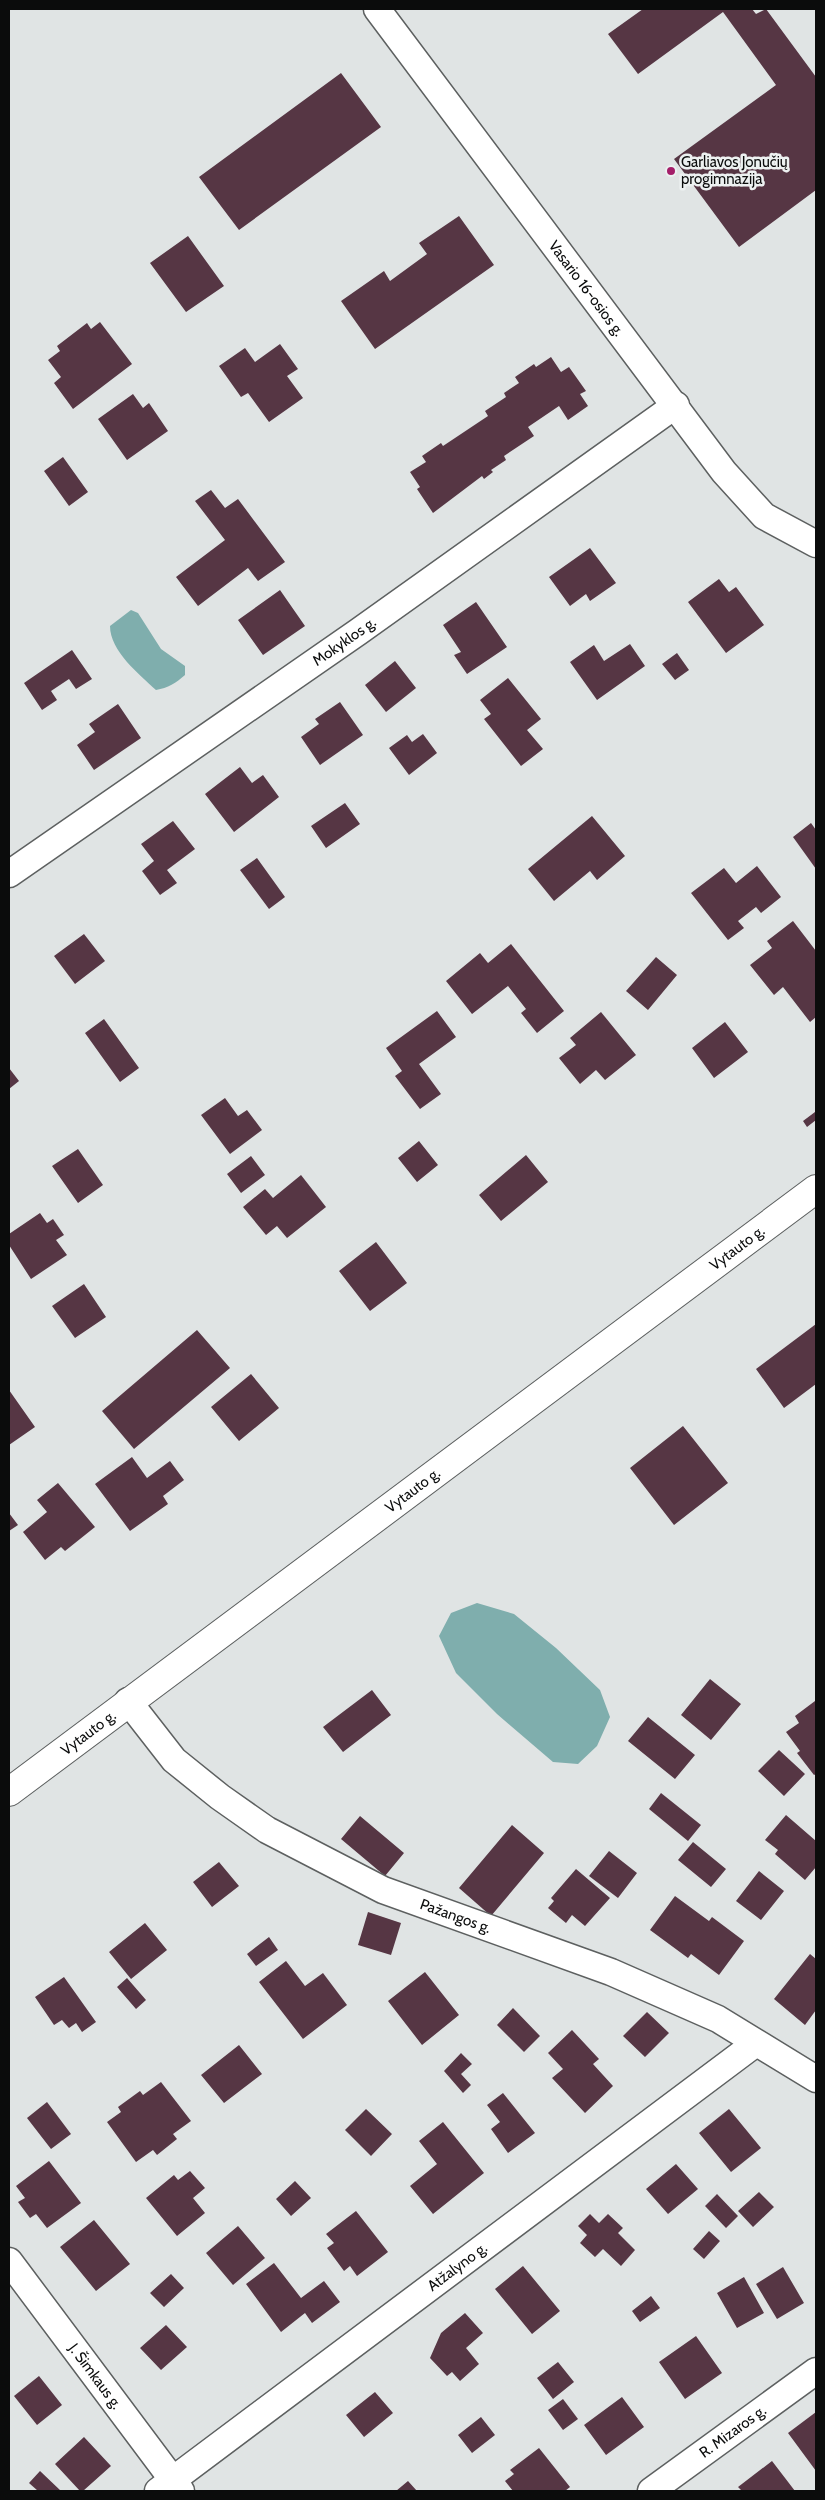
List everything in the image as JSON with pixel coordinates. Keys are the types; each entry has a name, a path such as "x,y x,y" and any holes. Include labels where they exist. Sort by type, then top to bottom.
{"main road":[{"name":"Vytauto g.","path":"9,1792 128,1701 816,1189"}],"street":[{"name":"Vasario 16-osios g.","path":"377,9 676,405 724,472 764,516 816,544"},
{"name":"Mokyklos g.","path":"9,874 358,632 676,405"},
{"name":"Pažangos g.","path":"128,1701 161,1745 185,1770 267,1830 383,1890 611,1972 718,2018 816,2079"},
{"name":"Atžalyno g.","path":"170,2488 756,2042"},
{"name":"J. Šimkaus g.","path":"9,2261 170,2488"},
{"name":"R. Mizaros g.","path":"651,2491 816,2371"}],"shaded area":[{"path":"131,610 138,613 161,649 185,666 185,675 172,685 156,690 134,669 115,644 110,626"},
{"path":"477,1603 514,1614 556,1648 600,1690 610,1717 597,1746 578,1764 553,1762 497,1714 456,1673 439,1636 451,1613"}],"building":[{"path":"643,9 752,9 756,14 766,9 816,77 816,190 739,247 674,159 776,85 723,12 638,74 608,34"},
{"path":"341,73 381,127 239,230 199,177"},
{"path":"459,216 494,265 375,349 341,301 384,271 390,281 427,254 419,243"},
{"path":"188,236 224,286 186,312 150,263"},
{"path":"100,322 132,364 73,409 54,383 61,377 48,360 60,351 57,346 87,323 91,329"},
{"path":"280,344 298,369 287,376 303,398 269,422 248,393 241,397 219,366 245,348 255,362"},
{"path":"551,357 561,372 569,367 586,391 580,394 588,406 568,420 559,406 528,427 534,436 504,456 506,460 491,470 493,472 484,479 482,476 433,513 417,489 420,487 410,472 426,462 422,456 441,443 443,446 488,416 485,411 506,397 504,393 519,383 515,377 534,364 536,367"},
{"path":"133,394 143,408 149,403 168,431 127,460 98,419"},
{"path":"63,457 88,492 69,506 44,471"},
{"path":"211,490 225,508 238,499 285,562 258,581 248,568 198,606 176,577 225,540 195,501"},
{"path":"590,548 616,583 590,601 586,594 570,606 549,577"},
{"path":"719,579 729,592 736,587 764,625 726,653 688,602"},
{"path":"280,590 305,626 263,655 238,620"},
{"path":"476,602 507,647 467,674 454,655 461,652 443,625"},
{"path":"630,644 645,666 597,700 570,662 594,645 604,661"},
{"path":"72,650 92,679 76,689 69,679 51,691 57,700 42,710 24,683"},
{"path":"677,653 689,670 675,680 662,664"},
{"path":"395,661 416,688 386,712 365,685"},
{"path":"508,678 541,719 527,730 543,749 521,766 484,719 491,714 480,700"},
{"path":"340,702 363,735 320,765 301,737 319,724 315,719"},
{"path":"118,704 141,738 94,770 77,745 95,732 89,724"},
{"path":"423,734 437,753 409,775 389,748 407,735 412,742"},
{"path":"240,767 252,783 263,775 279,797 234,832 205,794"},
{"path":"345,803 360,824 326,848 311,826"},
{"path":"592,816 625,856 597,880 590,871 554,901 528,869"},
{"path":"173,821 195,849 167,870 177,883 160,895 142,871 154,861 141,844"},
{"path":"811,823 816,830 816,869 793,837"},
{"path":"257,858 285,897 269,909 240,870"},
{"path":"757,866 781,897 761,913 756,907 738,921 744,928 728,940 691,893 724,868 736,883"},
{"path":"793,921 816,951 816,1017 810,1022 783,987 774,995 750,965 772,948 767,941"},
{"path":"84,934 105,961 75,984 54,956"},
{"path":"511,944 564,1011 537,1033 521,1013 526,1009 508,986 472,1014 446,981 480,953 488,963"},
{"path":"656,957 677,975 648,1010 626,991"},
{"path":"437,1011 456,1037 419,1064 441,1094 420,1109 395,1076 402,1071 386,1048"},
{"path":"601,1012 636,1055 605,1080 596,1070 580,1084 559,1058 576,1045 570,1038"},
{"path":"104,1019 139,1068 120,1082 85,1033"},
{"path":"725,1022 748,1052 714,1078 692,1048"},
{"path":"9,1068 19,1081 9,1089"},
{"path":"225,1098 238,1116 247,1110 262,1130 230,1154 201,1115"},
{"path":"815,1112 816,1120 807,1127 803,1121"},
{"path":"419,1141 438,1165 417,1182 398,1158"},
{"path":"78,1149 103,1185 78,1203 52,1166"},
{"path":"526,1155 548,1182 501,1221 479,1195"},
{"path":"251,1156 265,1175 241,1193 227,1174"},
{"path":"301,1175 326,1207 287,1238 277,1226 266,1235 243,1207 265,1189 273,1198"},
{"path":"40,1213 47,1223 53,1219 64,1235 56,1240 67,1255 31,1279 9,1245 9,1234"},
{"path":"376,1242 407,1283 370,1311 339,1271"},
{"path":"84,1284 106,1317 75,1338 52,1306"},
{"path":"816,1324 816,1384 784,1408 756,1369"},
{"path":"197,1330 230,1368 134,1449 102,1411"},
{"path":"251,1374 279,1408 239,1441 211,1407"},
{"path":"9,1390 35,1427 9,1445"},
{"path":"683,1426 728,1483 674,1525 630,1468"},
{"path":"132,1457 147,1478 170,1461 184,1480 163,1496 168,1504 130,1531 95,1484"},
{"path":"58,1483 95,1527 65,1551 61,1547 45,1560 23,1532 47,1512 37,1500"},
{"path":"9,1513 18,1525 9,1531"},
{"path":"710,1679 741,1704 711,1740 681,1715"},
{"path":"372,1690 391,1715 343,1752 323,1727"},
{"path":"815,1701 816,1774 814,1775 797,1753 800,1751 786,1732 799,1723 795,1716"},
{"path":"648,1717 695,1755 675,1779 628,1741"},
{"path":"779,1750 805,1774 784,1796 758,1771"},
{"path":"661,1793 701,1825 688,1841 649,1809"},
{"path":"786,1815 816,1841 816,1867 805,1880 775,1854 778,1850 765,1840"},
{"path":"360,1816 404,1853 385,1876 341,1839"},
{"path":"512,1825 544,1853 491,1916 459,1888"},
{"path":"693,1842 726,1869 711,1887 678,1860"},
{"path":"609,1851 637,1873 618,1898 589,1876"},
{"path":"219,1862 239,1886 212,1907 193,1882"},
{"path":"576,1869 610,1898 585,1926 572,1915 566,1923 548,1908 554,1901 551,1898"},
{"path":"759,1871 784,1891 761,1920 736,1901"},
{"path":"675,1896 709,1921 712,1917 744,1941 719,1975 691,1954 688,1958 650,1930"},
{"path":"368,1912 401,1923 391,1955 358,1945"},
{"path":"145,1923 167,1950 131,1979 109,1952"},
{"path":"269,1937 278,1950 256,1966 247,1954"},
{"path":"810,1954 816,1959 816,2010 805,2025 774,1999"},
{"path":"286,1961 305,1986 323,1973 347,2005 303,2039 259,1982"},
{"path":"425,1972 459,2015 422,2045 388,2001"},
{"path":"64,1977 96,2022 82,2032 76,2023 69,2028 62,2020 54,2025 35,1997"},
{"path":"127,1978 146,2000 136,2009 117,1987"},
{"path":"513,2008 540,2036 524,2052 497,2025"},
{"path":"647,2012 669,2033 645,2057 623,2036"},
{"path":"572,2030 599,2059 593,2064 613,2086 585,2113 552,2078 563,2069 548,2053"},
{"path":"239,2045 262,2074 224,2103 201,2075"},
{"path":"461,2053 472,2064 461,2074 471,2085 463,2093 444,2071"},
{"path":"161,2082 191,2121 173,2134 177,2139 157,2155 153,2150 136,2162 107,2122 121,2112 118,2107 140,2091 143,2095"},
{"path":"503,2093 535,2133 508,2153 491,2129 500,2122 487,2105"},
{"path":"47,2102 71,2134 51,2149 27,2118"},
{"path":"366,2109 392,2134 371,2156 345,2130"},
{"path":"729,2109 761,2148 731,2172 699,2133"},
{"path":"443,2122 484,2173 433,2214 410,2186 437,2164 419,2141"},
{"path":"49,2161 81,2203 47,2228 36,2214 30,2218 18,2202 25,2198 16,2186"},
{"path":"676,2164 698,2189 668,2214 646,2189"},
{"path":"190,2171 205,2188 193,2198 205,2213 177,2236 146,2198 174,2175 178,2180"},
{"path":"295,2181 311,2198 291,2216 276,2199"},
{"path":"759,2192 774,2207 753,2227 738,2211"},
{"path":"717,2194 738,2216 726,2228 705,2206"},
{"path":"356,2211 388,2252 357,2276 350,2266 344,2271 327,2248 334,2243 326,2234"},
{"path":"590,2214 599,2223 608,2214 623,2228 618,2233 635,2250 621,2266 603,2249 595,2257 580,2243 587,2235 578,2226"},
{"path":"94,2220 130,2264 96,2291 60,2247"},
{"path":"238,2226 265,2258 233,2285 206,2253"},
{"path":"709,2231 720,2241 704,2259 693,2249"},
{"path":"274,2263 301,2298 324,2281 340,2302 312,2323 305,2313 281,2332 246,2284"},
{"path":"523,2266 560,2311 532,2334 495,2289"},
{"path":"783,2267 804,2303 777,2319 756,2284"},
{"path":"171,2274 184,2288 164,2307 150,2293"},
{"path":"744,2277 764,2313 737,2328 717,2293"},
{"path":"651,2296 660,2308 640,2322 632,2311"},
{"path":"465,2313 483,2333 466,2348 479,2364 460,2381 452,2372 447,2376 430,2358 441,2333"},
{"path":"166,2325 187,2347 161,2370 140,2348"},
{"path":"696,2336 722,2373 685,2399 659,2362"},
{"path":"558,2362 574,2382 553,2399 537,2378"},
{"path":"39,2376 62,2405 37,2425 14,2396"},
{"path":"375,2392 393,2413 364,2437 346,2415"},
{"path":"622,2397 644,2427 606,2455 584,2425"},
{"path":"563,2399 578,2419 563,2430 548,2410"},
{"path":"816,2412 816,2471 788,2433"},
{"path":"481,2417 495,2435 472,2453 458,2435"},
{"path":"84,2437 111,2466 83,2491 80,2491 55,2464"},
{"path":"539,2448 570,2487 565,2491 513,2491 505,2481 514,2474 510,2470"},
{"path":"772,2461 795,2491 742,2491 738,2487"},
{"path":"40,2471 61,2491 38,2491 29,2483"},
{"path":"408,2481 417,2491 396,2491"}],"place":[{"name":"Garliavos Jonučių progimnazija","path":"671,171"}]}
